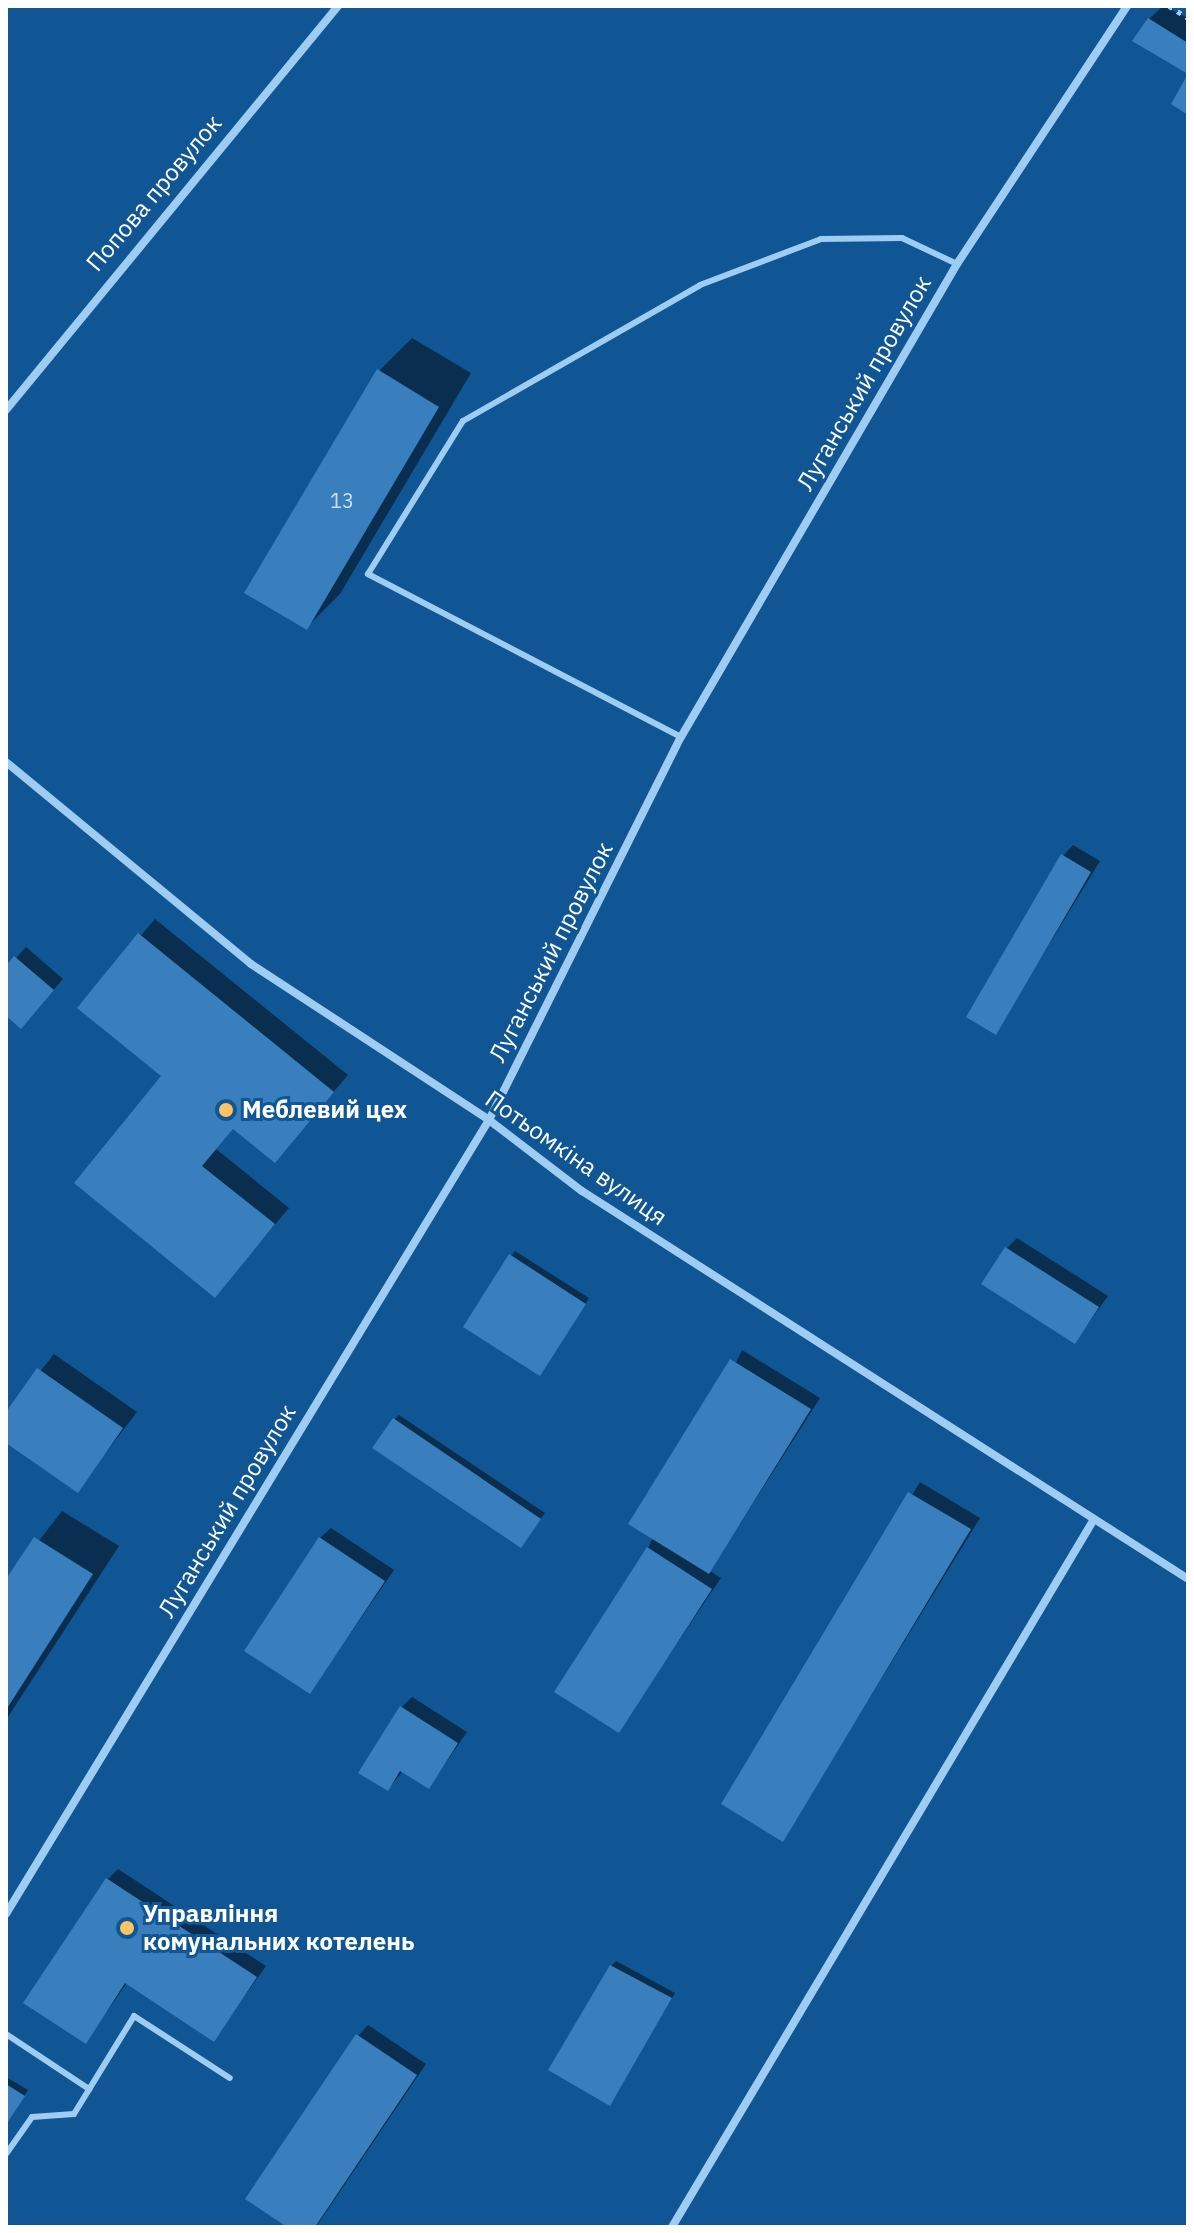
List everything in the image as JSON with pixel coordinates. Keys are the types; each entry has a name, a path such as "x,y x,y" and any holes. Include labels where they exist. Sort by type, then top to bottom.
{"street":[{"name":"Попова провулок","path":"6,410 338,6"},
{"name":"Луганський провулок","path":"6,1914 489,1120 681,737 957,264 1127,6"},
{"name":"Потьомкіна вулиця","path":"6,762 251,964 489,1120 582,1191 1188,1579"},
{"path":"672,2227 1094,1519"}],"lane":[{"path":"681,737 368,574 463,421 700,285 821,239 902,238 957,264"},
{"path":"6,2154 32,2117 74,2114 134,2016 230,2078"},
{"path":"6,2034 89,2089"}],"path":[{"path":"1169,6 1188,18"}],"building":[{"path":"1148,18 1188,43 1188,74 1132,41"},
{"path":"1188,74 1188,115 1171,104"},
{"path":"377,369 439,407 307,630 244,593"},
{"path":"1061,854 1091,872 996,1035 966,1017"},
{"name":"Меблевий цех","path":"138,933 334,1092 275,1163 233,1129 202,1166 275,1224 215,1298 74,1183 161,1076 77,1008"},
{"path":"14,956 54,990 21,1029 6,1016 6,966"},
{"path":"1005,1247 1099,1307 1075,1344 981,1284"},
{"path":"509,1254 586,1304 540,1376 463,1327"},
{"path":"730,1359 811,1409 709,1574 628,1524"},
{"path":"37,1368 123,1428 78,1493 6,1443 6,1412"},
{"path":"393,1418 541,1519 521,1548 372,1448"},
{"path":"908,1492 971,1529 783,1842 721,1804"},
{"path":"34,1537 93,1574 6,1710 6,1579"},
{"path":"319,1537 385,1581 310,1694 244,1651"},
{"path":"647,1547 712,1589 619,1733 554,1692"},
{"path":"400,1706 458,1743 429,1789 400,1771 388,1791 358,1773"},
{"name":"Управління комунальних котелень","path":"106,1878 257,1977 214,2042 125,1983 86,2044 23,2003"},
{"path":"610,1965 672,1998 610,2106 548,2070"},
{"path":"356,2034 417,2075 315,2227 287,2227 245,2199"},
{"path":"6,2084 25,2096 6,2125"}],"place":[{"name":"Меблевий цех","path":"226,1110"},
{"name":"Управління комунальних котелень","path":"127,1928"}]}
